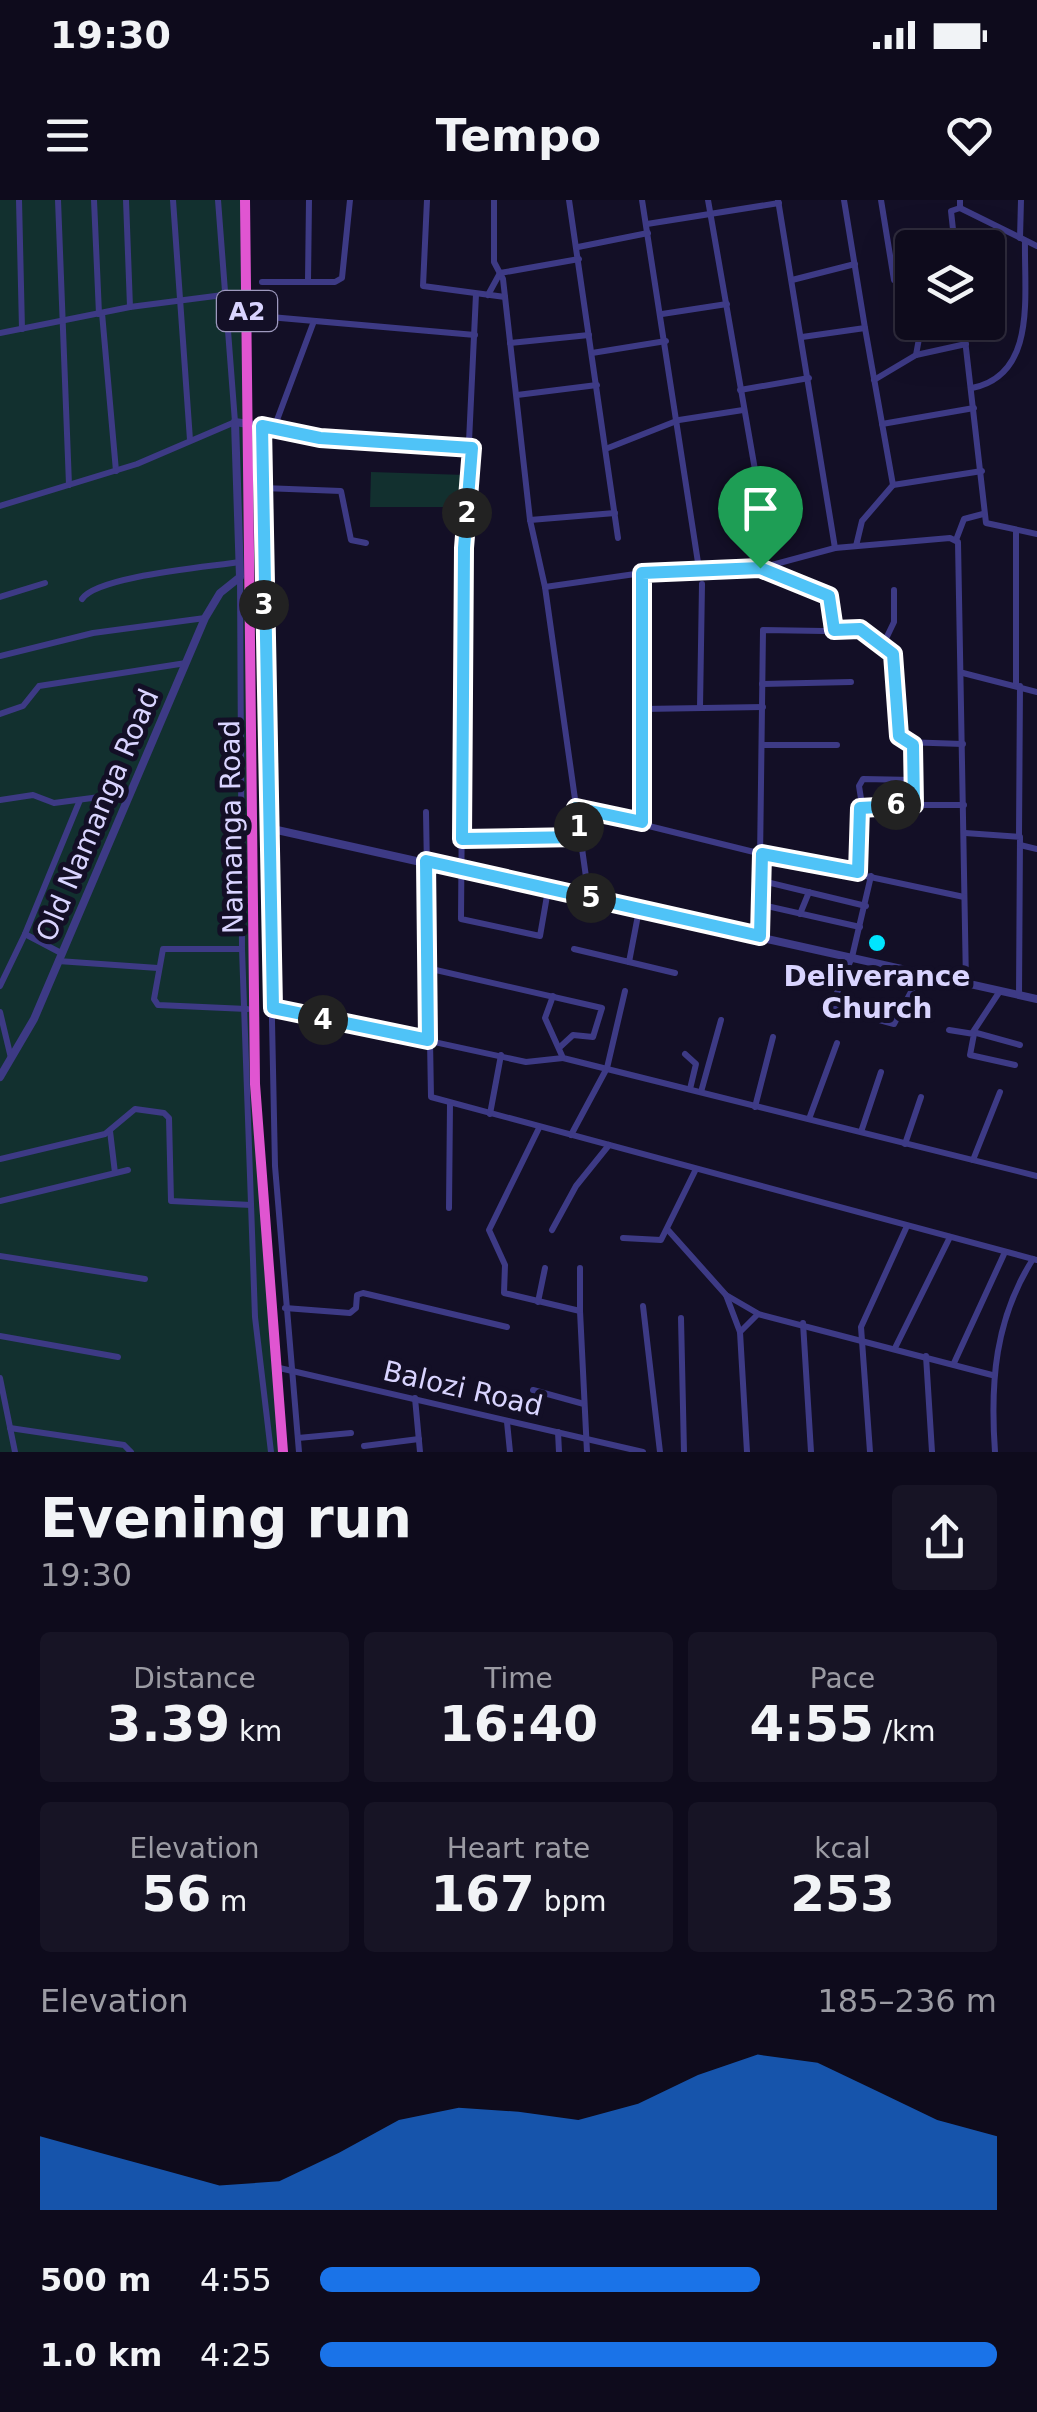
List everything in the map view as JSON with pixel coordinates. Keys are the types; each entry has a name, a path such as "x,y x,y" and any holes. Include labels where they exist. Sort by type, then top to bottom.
{"highway":[{"name":"Namanga Road","path":"246,200 250,421 247,820 256,1104 283,1452"}],"street":[{"path":"19,200 22,329"},
{"path":"58,200 68,485"},
{"path":"94,200 100,314 116,471"},
{"path":"126,200 130,307"},
{"path":"173,200 190,440"},
{"path":"218,200 235,422 246,724"},
{"path":"308,200 308,281"},
{"path":"262,282 335,282 345,274 350,200"},
{"path":"426,200 423,286 505,297"},
{"path":"494,200 494,262 505,297 530,520 545,587 589,898"},
{"path":"570,200 618,538"},
{"path":"642,200 700,570"},
{"path":"708,200 762,510"},
{"path":"844,200 893,485"},
{"path":"880,200 894,280"},
{"path":"972,388 1000,380 1021,350 1021,200"},
{"path":"578,246 778,202 836,548"},
{"path":"953,230 951,211 960,204 1037,246"},
{"path":"500,273 579,259"},
{"path":"792,280 855,264"},
{"path":"488,295 500,273"},
{"path":"476,294 472,448 464,548 460,916 468,924 540,936 548,890"},
{"path":"0,334 130,307 223,295"},
{"path":"662,314 727,304"},
{"path":"247,315 475,335"},
{"path":"274,428 314,321"},
{"path":"802,337 865,328"},
{"path":"510,343 590,336"},
{"path":"916,355 919,340"},
{"path":"965,340 982,472 983,514 988,525 1037,534"},
{"path":"592,353 666,342"},
{"path":"874,380 916,355 966,344"},
{"path":"740,390 809,378"},
{"path":"517,394 597,385"},
{"path":"882,424 974,408"},
{"path":"608,448 679,420 743,410"},
{"path":"0,506 116,471 235,422 250,421 320,438 472,448"},
{"path":"262,426 275,1166 298,1452"},
{"path":"856,546 862,521 893,485 982,472"},
{"path":"263,488 341,491 346,532 351,540 366,544"},
{"path":"530,520 615,512"},
{"path":"956,540 964,519 983,514"},
{"path":"1016,531 1018,995"},
{"path":"545,587 642,573 760,568 836,548 956,540"},
{"path":"956,540 960,546 963,674 966,984"},
{"path":"82,599 90,590 122,582 240,562"},
{"path":"760,568 829,596 834,630 860,629 893,654 899,736 913,745 962,744"},
{"path":"642,573 642,822"},
{"name":"Old Namanga Road","path":"0,1077 60,957 205,618 220,593 240,577"},
{"path":"0,597 45,582"},
{"path":"700,707 702,584"},
{"path":"882,647 894,622 894,590"},
{"path":"0,656 92,633 205,618"},
{"path":"760,936 763,630 824,631"},
{"path":"0,714 23,706 39,686 187,662"},
{"path":"963,674 1037,692"},
{"path":"762,684 851,682"},
{"path":"643,709 763,707"},
{"path":"763,745 837,746"},
{"path":"913,745 914,805"},
{"path":"858,872 862,805 858,786 863,779 914,780"},
{"path":"0,800 27,795 48,803 130,793"},
{"path":"0,986 80,800"},
{"path":"862,805 964,805"},
{"path":"576,808 762,854 964,897"},
{"path":"426,812 429,1091 450,1104 1035,1260 1008,1300 992,1374 995,1452"},
{"path":"247,820 242,949 255,1317 270,1452"},
{"path":"268,828 1037,999"},
{"path":"965,833 1019,836"},
{"path":"462,839 580,837"},
{"path":"1020,846 1037,848"},
{"path":"871,876 852,957 831,1007 890,1024 898,1020 922,973"},
{"path":"762,881 866,906"},
{"path":"800,914 808,892"},
{"path":"762,905 860,927"},
{"path":"629,962 639,909"},
{"path":"24,934 60,957 158,968"},
{"path":"242,949 166,947 160,952 154,999 158,1005 247,1009"},
{"path":"574,949 675,973"},
{"path":"427,968 620,1015"},
{"path":"571,1135 607,1068 625,991"},
{"path":"1000,991 974,1034 970,1055 1015,1065"},
{"path":"553,996 545,1018 563,1058"},
{"path":"273,1008 536,1063 563,1058 1037,1176"},
{"path":"560,1047 573,1036 593,1037 602,1010"},
{"path":"0,1012 12,1059"},
{"path":"701,1092 721,1020"},
{"path":"949,1030 1020,1044"},
{"path":"755,1107 773,1037"},
{"path":"809,1119 837,1043"},
{"path":"685,1054 696,1064 690,1089"},
{"path":"490,1114 501,1055"},
{"path":"861,1132 881,1072"},
{"path":"974,1160 1000,1092"},
{"path":"905,1144 921,1098"},
{"path":"450,1104 450,1208"},
{"path":"0,1159 110,1131 135,1110 164,1112 169,1118 171,1201 251,1205"},
{"path":"539,1128 489,1230 505,1265 502,1290 580,1311"},
{"path":"110,1131 115,1174"},
{"path":"552,1230 576,1186 609,1145"},
{"path":"0,1201 128,1170"},
{"path":"623,1238 658,1242 668,1230 696,1170"},
{"path":"870,1452 861,1339 865,1310 907,1226"},
{"path":"668,1230 726,1295 758,1314 992,1374"},
{"path":"895,1348 950,1237"},
{"path":"954,1363 1005,1252"},
{"path":"0,1256 145,1279"},
{"path":"538,1302 545,1268"},
{"path":"580,1268 587,1452"},
{"path":"285,1308 350,1313 356,1308 358,1295 363,1293 506,1328"},
{"path":"726,1295 740,1332 747,1452"},
{"path":"642,1306 660,1452"},
{"path":"740,1332 758,1314"},
{"path":"681,1318 684,1452"},
{"path":"803,1323 811,1452"},
{"path":"0,1336 118,1357"},
{"path":"926,1356 932,1452"},
{"name":"Balozi Road","path":"274,1367 642,1452"},
{"path":"0,1380 16,1452"},
{"path":"534,1390 584,1404"},
{"path":"415,1398 420,1452"},
{"path":"508,1422 510,1452"},
{"path":"10,1428 124,1445 131,1452"},
{"path":"558,1432 559,1452"},
{"path":"298,1438 352,1434"},
{"path":"364,1446 419,1440"}],"green space":[{"path":"0,200 245,200 255,1084 283,1452 0,1452"},
{"path":"371,472 466,475 464,507 370,507"}],"place":[{"name":"Deliverance Church","path":"877,943"}],"route":[{"path":"262,426 320,438 472,448 464,548 462,839 580,837 576,808 642,822 642,573 760,568 829,596 834,630 860,629 893,654 899,736 913,745 914,805 862,805 858,872 762,854 760,936 426,861 428,1040 273,1008 262,426"}]}
